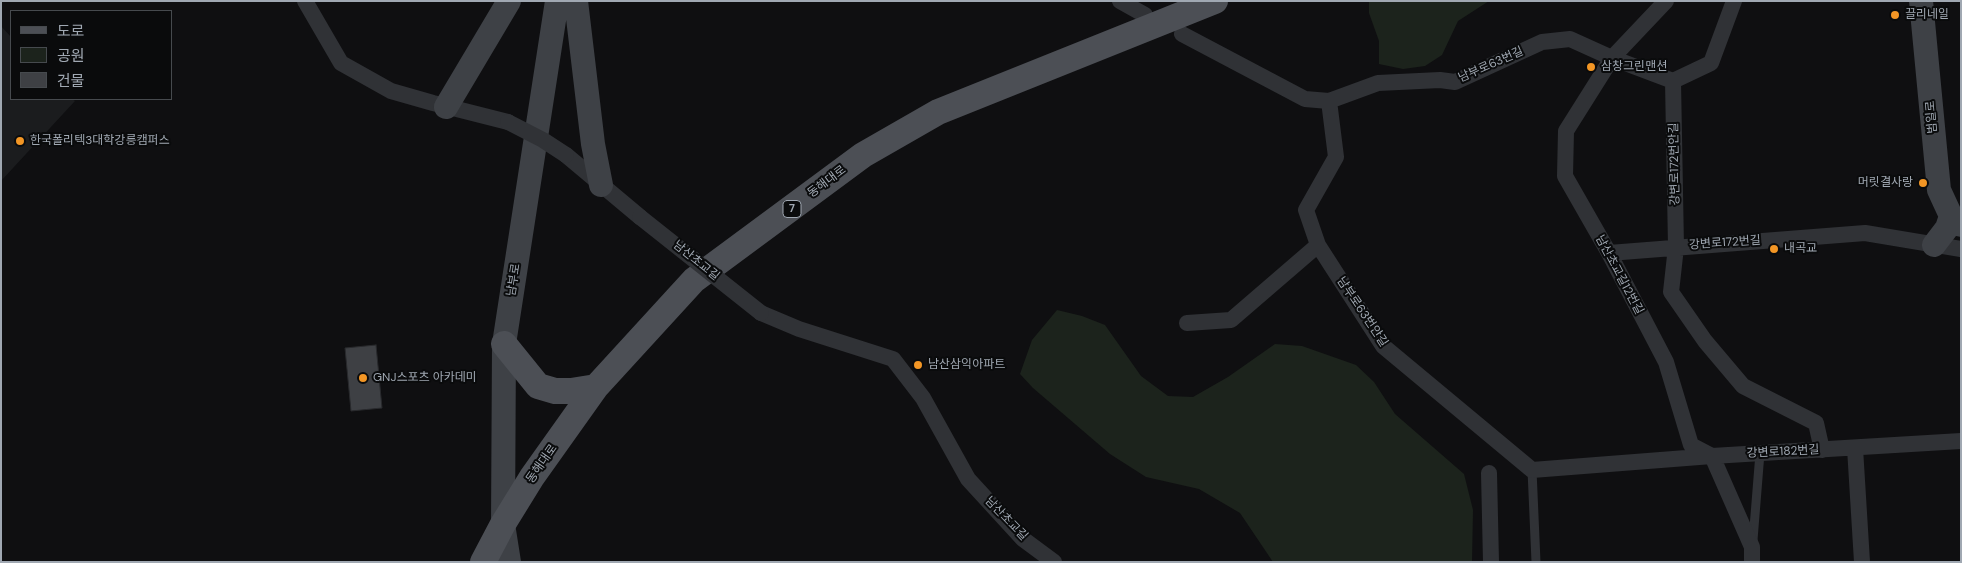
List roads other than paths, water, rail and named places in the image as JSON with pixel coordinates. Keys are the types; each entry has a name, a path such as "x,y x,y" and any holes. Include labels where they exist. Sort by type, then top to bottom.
{"main road":[{"name":"동해대로","path":"482,562 532,477 596,387 694,280 863,155 938,112 1215,1"},
{"path":"504,344 538,386 555,391 572,392 596,387"}],"street":[{"name":"남산초교길","path":"305,1 341,63 391,91 508,122 544,140 566,155 640,217 761,313 799,329 893,359 923,398 968,479 1023,539 1054,562"},
{"path":"446,107 509,1"},
{"name":"남부로","path":"508,562 503,524 504,344 557,1"},
{"path":"576,1 593,144 601,185"},
{"path":"1120,1 1146,15"},
{"name":"남산초교길12번길","path":"1666,1 1612,58 1566,131 1565,176 1609,253 1666,362 1691,444 1712,456"},
{"path":"1673,81 1711,63 1734,1"},
{"name":"범일로","path":"1921,1 1939,190 1956,220"},
{"name":"남부로63번길","path":"1182,34 1305,100 1329,101 1378,83 1440,80 1455,82 1542,42 1570,39 1612,58 1673,81"},
{"name":"강변로172번안길","path":"1673,81 1676,247 1671,292 1705,341 1743,386 1816,423 1822,450"},
{"name":"남부로63번안길","path":"1329,101 1336,157 1306,210 1318,245 1383,346 1532,470"},
{"path":"1934,245 1956,220"},
{"name":"강변로172번길","path":"1609,253 1866,233 1961,249"},
{"path":"1187,323 1231,320 1318,245"},
{"name":"강변로182번길","path":"1532,470 1712,456 1961,441"},
{"path":"1855,448 1862,561"},
{"path":"1712,456 1752,554"},
{"path":"1489,473 1491,562"}],"lane":[{"path":"1752,554 1760,454"},
{"path":"1532,470 1536,562"}],"place":[{"name":"끌리네일","path":"1895,15"},
{"name":"삼창그린맨션","path":"1591,67"},
{"name":"한국폴리텍3대학강릉캠퍼스","path":"20,141"},
{"name":"머릿결사랑","path":"1923,183"},
{"name":"내곡교","path":"1774,249"},
{"name":"남산삼익아파트","path":"918,365"},
{"name":"GNJ스포츠 아카데미","path":"363,378"}]}
